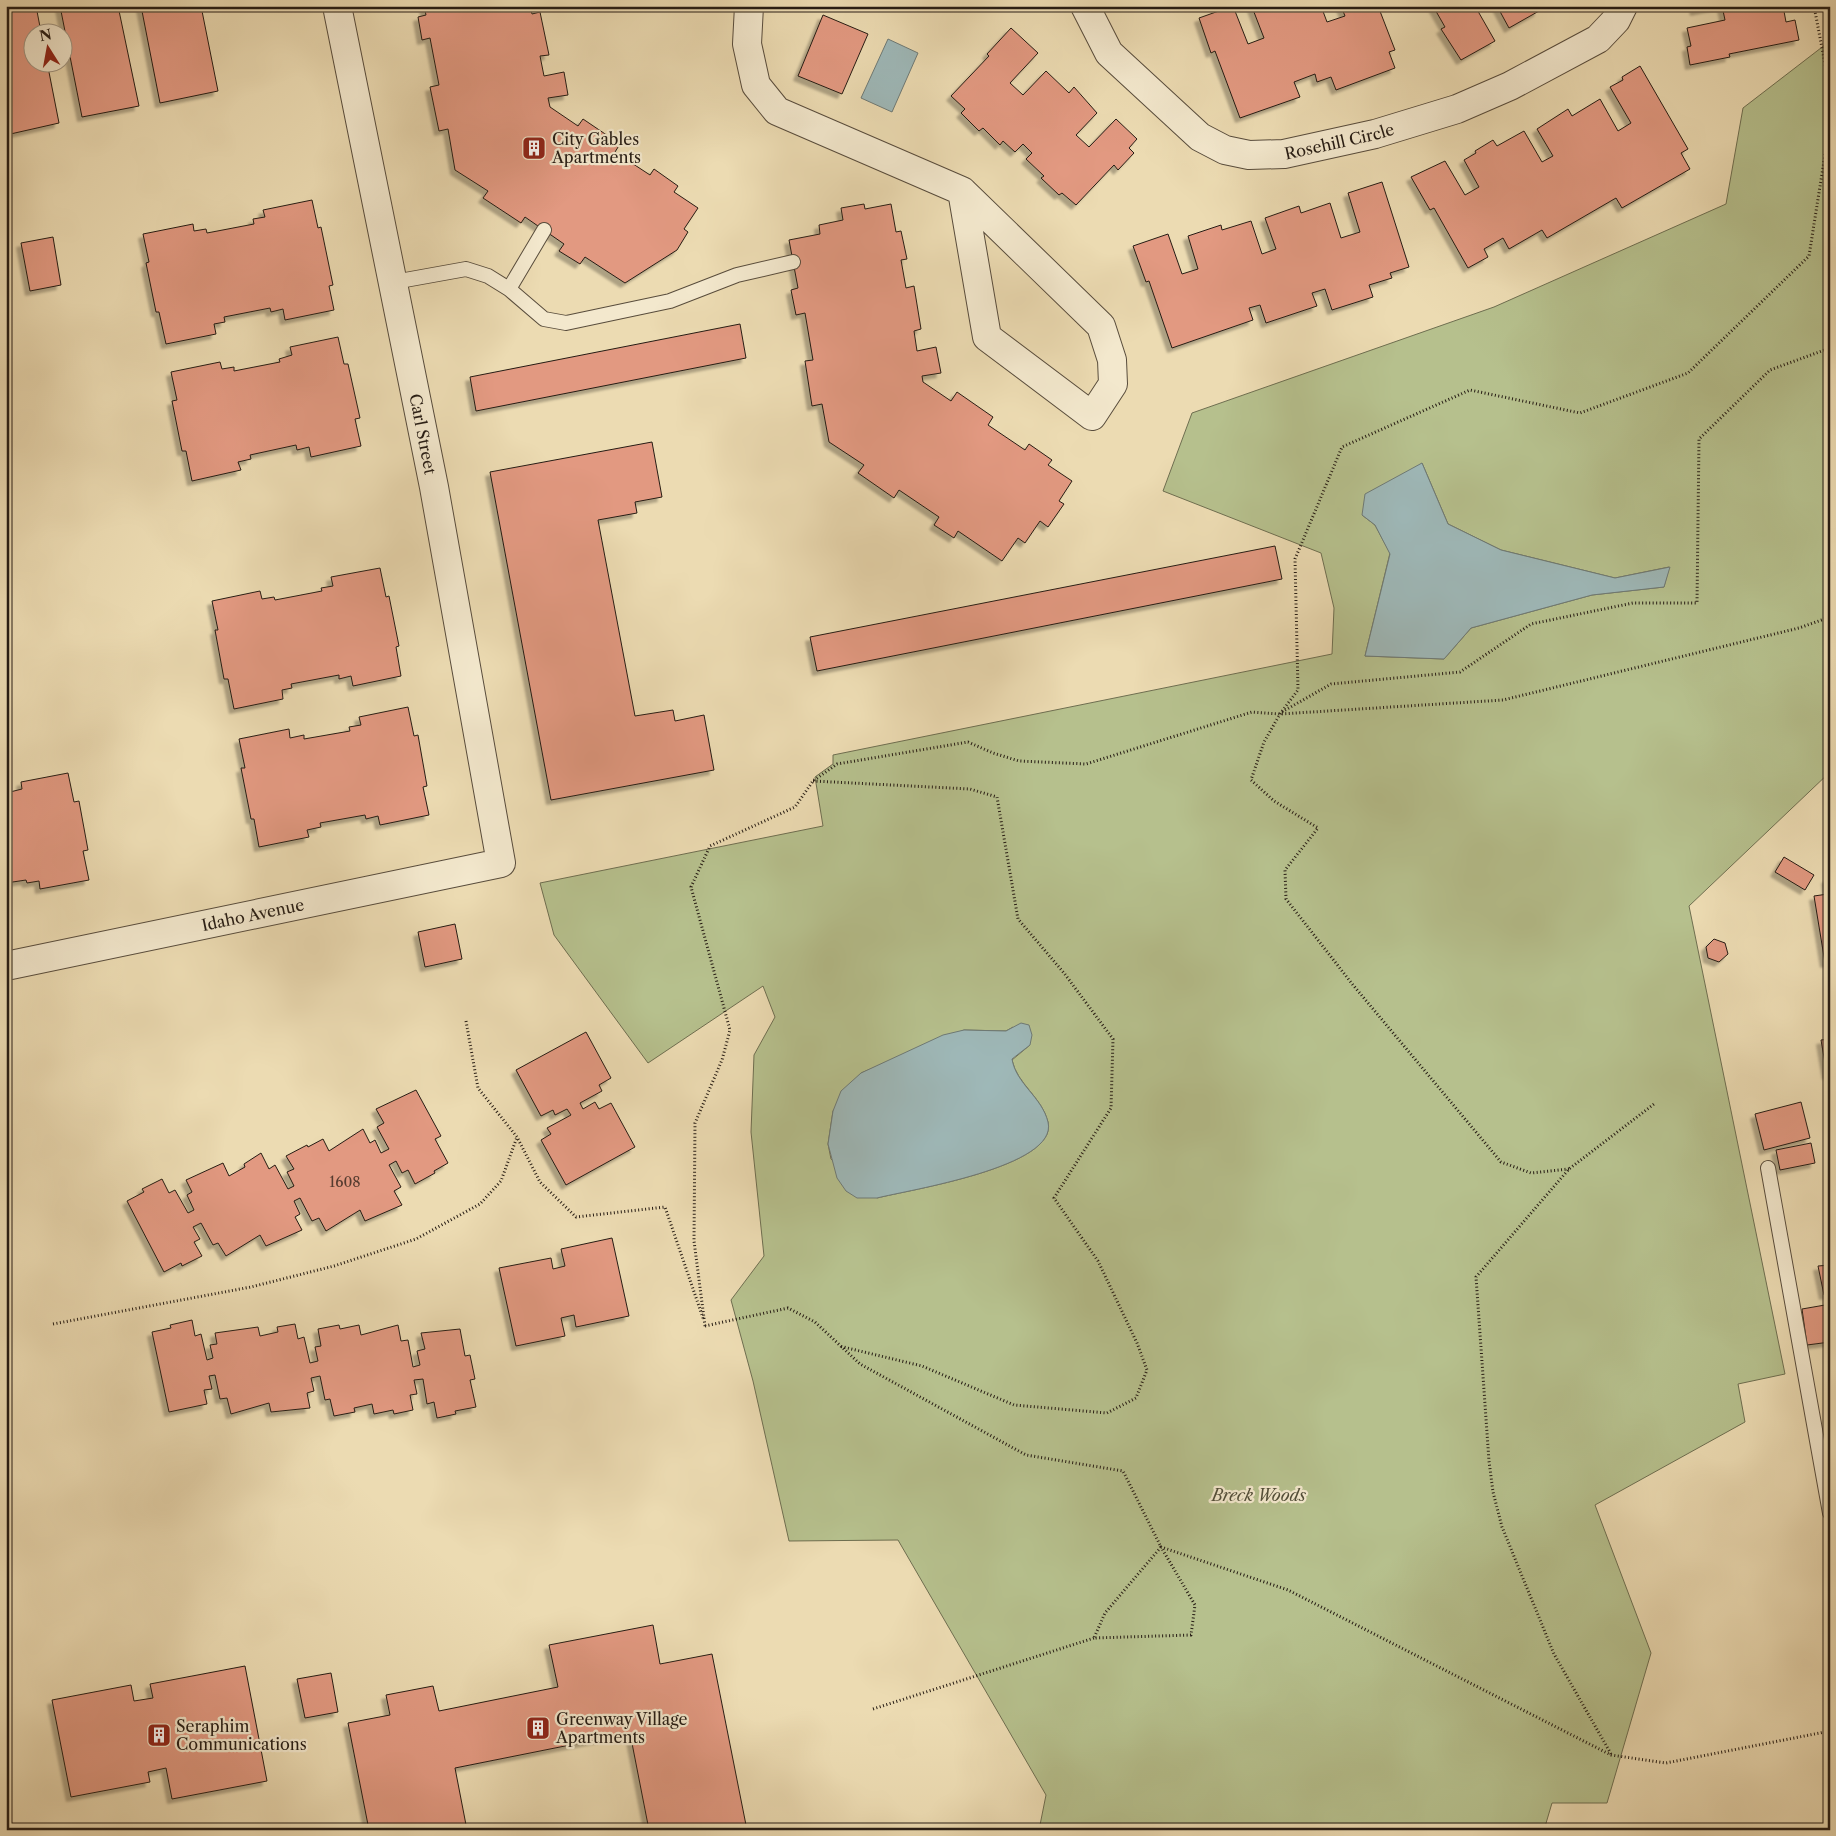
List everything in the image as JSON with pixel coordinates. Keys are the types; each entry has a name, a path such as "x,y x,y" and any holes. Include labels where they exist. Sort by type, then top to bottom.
{"street":[{"name":"Carl Street","path":"337,6 434,488 501,863"},
{"path":"748,6 747,44 756,85 777,111 962,191 1101,326 1112,360 1113,384 1092,416 987,337 962,191"},
{"name":"Rosehill Circle","path":"1085,6 1109,53 1200,137 1225,150 1249,155 1293,152 1375,134 1457,109 1510,86 1598,38 1616,20 1622,6"},
{"name":"Idaho Avenue","path":"6,966 501,863"}],"lane":[{"path":"509,289 544,230"},
{"path":"394,282 466,269 488,276 509,289 544,319 566,323 670,300 737,275 793,262"},
{"path":"1768,1168 1830,1513"}],"path":[{"path":"1814,6 1830,90"},
{"path":"1569,1169 1531,1173 1501,1162 1353,986 1286,899 1285,870 1318,828 1274,801 1251,780 1264,742 1280,714 1298,690 1295,559 1342,447 1470,390 1580,414 1688,373 1809,256 1830,123"},
{"path":"1280,714 1331,684 1460,672 1531,624 1633,603 1697,603 1699,439 1770,370 1830,348"},
{"path":"705,1326 694,1241 695,1123 722,1060 730,1030 691,888 710,846 795,807 813,782 837,764 968,742 993,753 1019,761 1086,764 1252,712 1280,714 1503,700 1799,628 1830,617"},
{"path":"813,782 970,789 997,797 1018,919 1064,973 1113,1039 1111,1108 1054,1198 1098,1261 1137,1343 1147,1370 1136,1398 1107,1413 1014,1405 922,1366 838,1346"},
{"path":"466,1021 478,1088 517,1137 540,1182 576,1217 666,1207 705,1326"},
{"path":"1612,1755 1554,1654 1502,1526 1493,1492 1476,1277 1569,1169 1654,1104"},
{"path":"54,1324 251,1287 334,1266 416,1239 480,1204 501,1181 517,1137"},
{"path":"705,1326 788,1308 816,1322 838,1346 860,1364 1026,1454 1123,1471 1161,1547 1195,1605 1191,1635 1094,1638 873,1709"},
{"path":"1161,1547 1288,1590 1612,1755 1666,1763 1830,1731"},
{"path":"1094,1638 1105,1613 1161,1547"}],"green space":[{"name":"Breck Woods","path":"1830,41 1830,772 1689,906 1785,1374 1738,1384 1745,1422 1595,1505 1651,1653 1607,1803 1552,1803 1544,1830 1039,1830 1046,1795 898,1540 789,1541 753,1381 731,1300 764,1256 751,1132 754,1055 775,1017 763,986 648,1063 554,935 540,883 823,826 815,777 833,764 833,755 1332,654 1334,608 1321,553 1163,491 1192,413 1494,307 1726,204 1743,108","holes":["1422,463 1448,524 1501,550 1615,578 1669,567 1664,587 1592,595 1471,628 1444,659 1365,656 1390,553 1375,525 1362,515","1013,1027 1030,1045 1012,1060 1015,1069 1041,1105 1048,1122 1045,1138 1030,1152 1007,1164 978,1174 877,1198 831,1159 828,1144 833,1111 861,1073 964,1030 1006,1031"]}],"water":[{"path":"888,39 918,53 892,112 861,98"},
{"path":"1422,463 1448,524 1501,550 1615,578 1670,567 1664,587 1592,595 1471,628 1444,659 1365,656 1390,554 1375,525 1362,515 1365,494"},
{"path":"1021,1023 1029,1025 1032,1035 1030,1045 1012,1059 1018,1076 1045,1113 1048,1122 1045,1138 1030,1152 1007,1164 948,1182 877,1198 857,1198 846,1191 837,1178 828,1144 833,1111 841,1091 861,1073 943,1035 964,1030 1006,1031"}],"building":[{"path":"6,6 36,6 39,22 22,22 22,72 49,72 59,123 6,135"},
{"path":"60,6 118,6 139,106 82,117 72,67 72,22 63,22"},
{"path":"141,6 201,6 218,91 160,103"},
{"name":"City Gables Apartments","path":"424,6 530,6 532,14 540,12 549,55 540,56 544,76 564,72 568,95 548,98 550,107 578,126 583,119 620,144 615,152 650,175 654,169 678,186 674,192 698,208 684,229 688,232 677,250 625,283 585,257 580,264 559,251 564,244 525,217 521,223 483,198 488,191 455,170 448,129 439,131 430,87 439,85 430,38 422,40 418,17 426,15"},
{"path":"1233,6 1248,44 1264,38 1252,7 1255,6 1321,6 1327,22 1345,16 1341,6 1378,6 1395,50 1389,52 1395,68 1336,90 1331,77 1317,82 1315,74 1294,82 1300,97 1240,118 1215,51 1211,53 1199,18"},
{"path":"1433,6 1475,6 1495,41 1461,60 1441,29 1445,27"},
{"path":"1497,6 1536,6 1539,11 1509,28"},
{"path":"1694,6 1718,6 1695,11"},
{"path":"1722,6 1783,6 1786,22 1795,20 1799,40 1729,54 1730,57 1690,65 1687,47 1691,46 1687,28 1725,20"},
{"path":"823,15 868,34 842,94 798,76"},
{"path":"1011,28 1038,53 1010,83 1023,95 1046,71 1069,93 1074,87 1097,113 1076,135 1089,147 1116,119 1137,139 1129,148 1134,153 1118,170 1114,165 1076,205 1062,193 1059,195 1041,178 1044,176 1026,159 1032,153 1023,144 1015,152 1003,141 1000,145 983,128 979,131 961,113 965,109 951,96 989,56 987,54"},
{"path":"1640,66 1688,149 1681,153 1690,169 1622,208 1616,198 1547,238 1542,230 1509,249 1503,238 1484,249 1488,257 1468,268 1434,208 1430,210 1411,177 1445,161 1465,195 1479,187 1464,160 1476,153 1475,151 1493,140 1497,146 1524,131 1542,162 1553,156 1537,129 1568,109 1572,116 1600,99 1618,131 1631,123 1610,87 1623,80 1622,77"},
{"path":"1382,182 1409,267 1390,273 1392,278 1369,285 1373,297 1332,310 1325,289 1312,293 1317,306 1266,323 1260,305 1249,308 1253,320 1172,348 1149,281 1146,282 1133,246 1168,234 1182,274 1198,269 1188,236 1221,225 1222,230 1251,221 1262,254 1276,249 1265,218 1299,206 1301,213 1330,203 1341,238 1360,232 1348,193"},
{"path":"312,200 318,228 321,227 333,285 329,286 334,310 285,320 283,309 271,312 270,308 224,317 225,322 214,324 216,334 166,344 159,312 156,312 146,263 149,262 143,234 193,224 194,231 206,229 207,233 254,224 253,219 265,217 263,210"},
{"path":"864,204 865,209 891,204 896,232 901,231 907,259 901,260 906,288 914,286 921,329 914,331 917,351 936,347 941,373 922,376 923,382 951,401 957,392 993,417 988,425 1025,450 1029,444 1052,460 1048,465 1072,481 1059,501 1064,504 1048,527 1040,521 1025,543 1018,538 1002,561 958,531 954,538 934,525 939,517 899,490 894,498 858,473 864,465 829,442 822,404 812,406 805,361 813,360 805,313 796,315 791,290 798,288 789,240 820,234 819,225 843,220 841,208"},
{"path":"53,237 61,285 30,291 21,243"},
{"path":"740,324 746,358 476,411 470,377"},
{"path":"338,337 344,364 348,364 360,418 355,419 361,446 311,457 309,447 297,450 296,445 250,455 251,459 238,462 241,470 192,481 186,451 182,451 172,401 177,400 171,372 220,362 222,369 234,367 234,371 280,362 279,359 292,355 290,347"},
{"path":"652,442 662,497 635,502 637,513 598,520 635,716 673,710 675,721 704,715 714,770 551,800 490,472"},
{"path":"1275,546 1282,579 817,671 810,637"},
{"path":"380,568 386,597 389,596 399,646 396,647 401,676 353,686 351,676 339,679 339,675 291,684 292,688 282,690 283,699 234,709 228,679 224,679 215,630 218,630 212,601 260,591 262,599 274,597 275,600 322,591 321,588 333,586 331,577"},
{"path":"408,707 414,736 418,735 427,786 423,787 429,815 380,825 378,816 366,819 365,815 320,823 321,827 307,830 309,837 259,847 254,819 251,819 241,768 245,768 239,739 289,729 290,738 304,735 304,739 350,731 349,727 361,725 359,717"},
{"path":"68,773 74,802 79,801 88,850 83,851 89,880 40,889 39,881 27,883 26,880 6,883 6,797 11,796 10,792 22,789 21,782"},
{"path":"1784,857 1814,875 1805,890 1775,872"},
{"path":"1830,878 1830,962 1825,963 1814,896 1828,894 1826,879"},
{"path":"455,924 462,959 425,967 418,932"},
{"path":"1714,939 1725,943 1728,954 1719,962 1708,958 1706,947"},
{"path":"586,1032 611,1078 599,1085 602,1091 580,1103 583,1109 595,1102 599,1109 611,1103 635,1147 566,1185 541,1140 551,1134 547,1128 571,1115 567,1109 555,1115 553,1110 541,1116 516,1070"},
{"path":"1830,1039 1830,1074 1827,1075 1821,1040"},
{"path":"416,1090 441,1136 435,1139 448,1163 415,1184 408,1170 402,1173 396,1161 389,1165 401,1187 394,1191 402,1205 365,1221 360,1210 326,1231 319,1218 312,1221 300,1198 294,1201 300,1214 295,1217 302,1230 266,1246 260,1235 226,1256 218,1243 213,1245 201,1223 193,1227 200,1239 194,1242 202,1256 182,1266 181,1263 164,1272 127,1201 144,1192 142,1189 162,1179 169,1193 175,1190 188,1213 194,1210 187,1195 192,1192 186,1180 223,1163 229,1176 245,1167 244,1164 261,1153 269,1169 275,1165 288,1189 294,1186 287,1172 294,1169 286,1156 307,1145 308,1147 323,1139 329,1151 363,1129 370,1143 375,1140 381,1153 389,1149 377,1127 384,1123 376,1109"},
{"path":"1801,1102 1810,1138 1764,1150 1755,1114"},
{"path":"1811,1143 1815,1163 1780,1170 1776,1150"},
{"path":"612,1238 629,1316 576,1327 574,1315 561,1318 565,1336 516,1346 499,1268 551,1258 553,1269 565,1266 561,1249"},
{"path":"1830,1265 1830,1294 1824,1295 1818,1266"},
{"path":"1825,1305 1830,1342 1807,1345 1802,1309"},
{"path":"192,1320 195,1336 201,1334 207,1360 213,1358 210,1345 217,1344 215,1333 258,1327 260,1336 278,1332 277,1327 295,1324 298,1339 304,1337 310,1363 318,1361 315,1347 321,1346 318,1329 339,1325 340,1329 359,1325 361,1335 398,1325 401,1341 408,1340 413,1367 420,1365 417,1351 425,1349 421,1333 460,1329 465,1356 470,1355 475,1379 470,1380 476,1407 455,1411 456,1414 437,1418 434,1402 427,1404 423,1379 414,1380 417,1394 410,1395 413,1410 394,1414 393,1410 374,1414 372,1404 354,1408 355,1412 334,1416 330,1399 325,1400 320,1376 311,1378 314,1391 307,1393 310,1408 271,1412 269,1403 231,1414 227,1398 220,1399 215,1375 209,1376 212,1389 204,1390 207,1404 169,1412 152,1332 171,1328 170,1325"},
{"name":"Greenway Village Apartments","path":"653,1625 660,1664 712,1654 747,1830 649,1830 630,1733 455,1768 467,1830 369,1830 348,1723 390,1715 386,1695 433,1686 439,1711 558,1687 549,1645"},
{"name":"Seraphim Communications","path":"245,1666 267,1781 172,1799 166,1768 148,1772 150,1782 71,1797 52,1700 131,1685 134,1701 153,1698 150,1684"},
{"path":"331,1673 338,1712 305,1718 297,1679"}],"place":[{"name":"City Gables Apartments","path":"534,148"},
{"name":"Greenway Village Apartments","path":"538,1728"},
{"name":"Seraphim Communications","path":"159,1735"}]}
